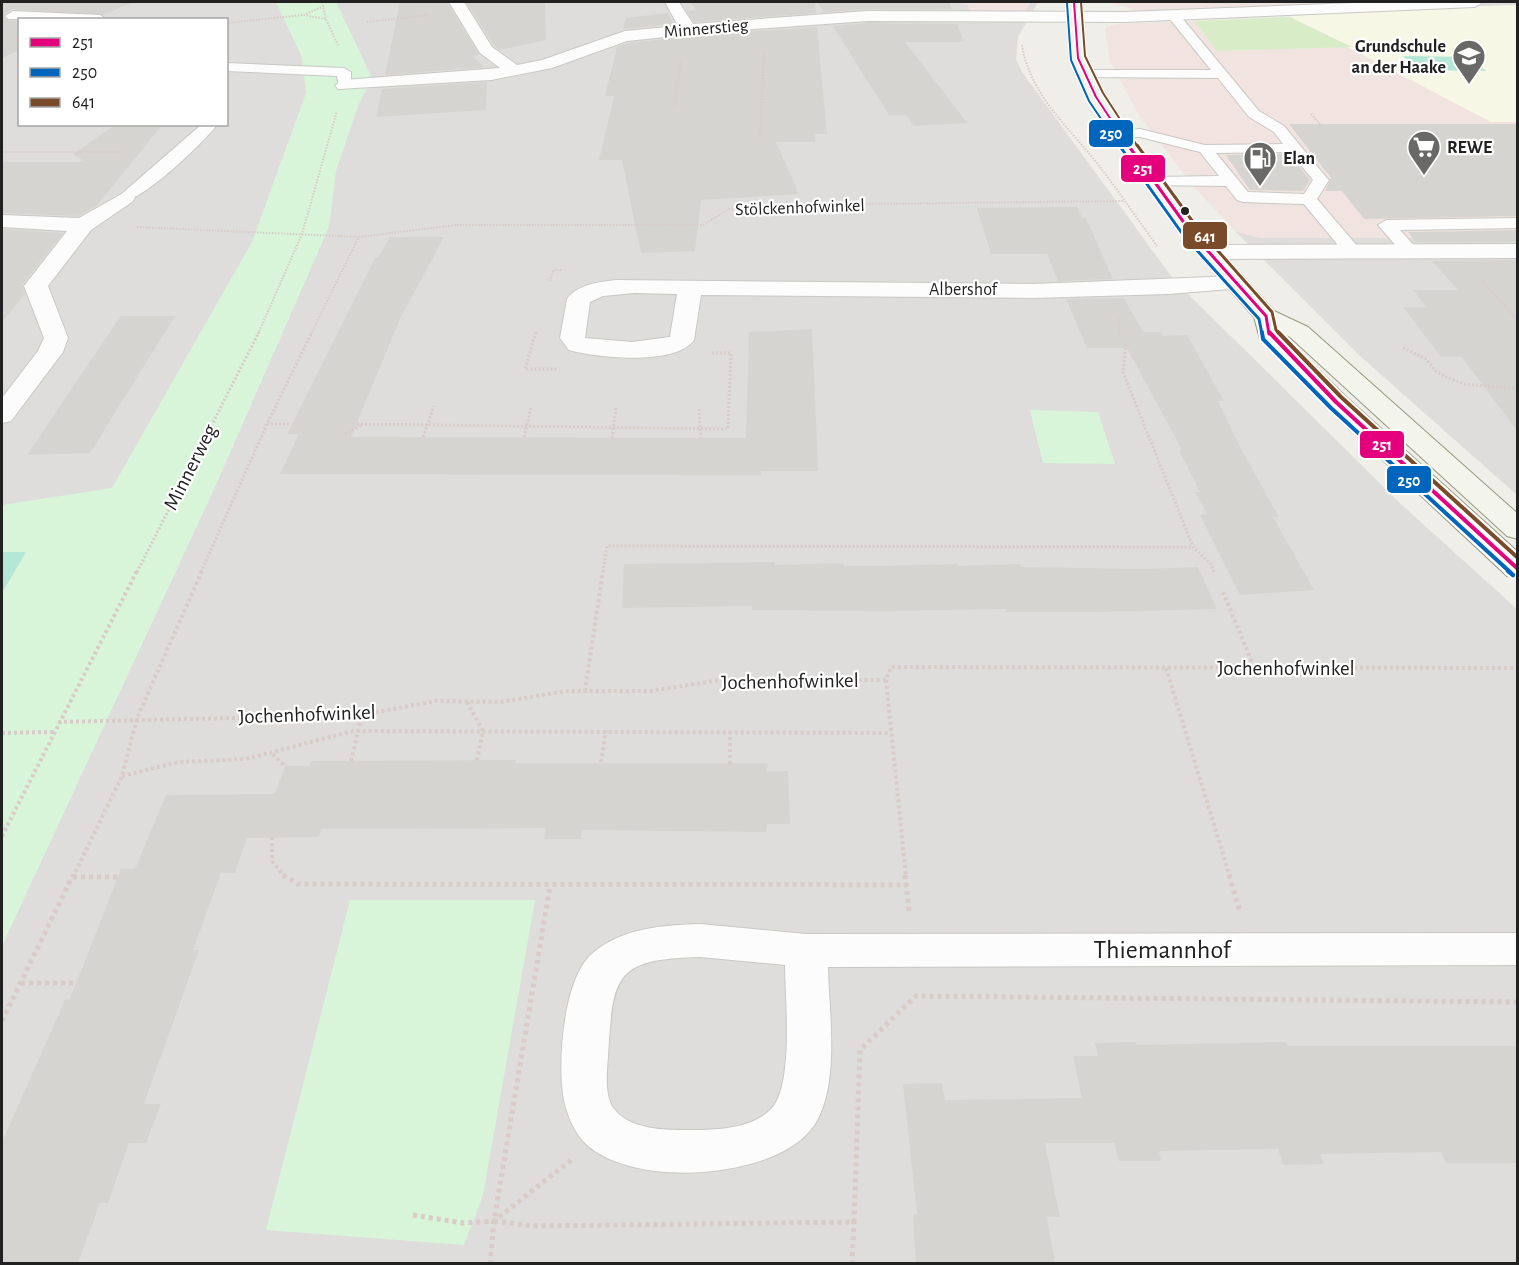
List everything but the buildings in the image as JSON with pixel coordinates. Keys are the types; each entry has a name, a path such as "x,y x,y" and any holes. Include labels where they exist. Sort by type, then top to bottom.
{"street":[{"path":"7,19 38,2"},
{"path":"672,2 688,29"},
{"name":"Minnerstieg","path":"344,78 471,78 546,64 607,40 688,29 765,23 902,15 1074,10 1173,15 1321,5 1475,2"},
{"path":"460,7 486,50 514,71"},
{"path":"1074,10 1078,58 1085,75 1119,134 1153,182 1209,252 1266,315 1299,332 1518,530"},
{"path":"2,415 50,352 56,338 36,286 83,225 125,198"},
{"path":"2,221 83,225"},
{"path":"1209,252 1518,251"},
{"name":"Albershof","path":"690,288 682,340 674,346 662,348 590,347 578,345 572,338 579,299 587,292 608,288 690,288 1106,290 1236,283"},
{"path":"1266,315 1269,334 1336,402 1518,569"},
{"name":"Thiemannhof","path":"605,1132 590,1113 584,1080 588,1019 594,987 605,967 621,953 643,945 670,942 753,944 806,951 1518,949"},
{"path":"605,1132 666,1152 704,1151 753,1144 781,1132 798,1109 806,1066 806,951"}],"lane":[{"path":"1173,15 1254,114 1278,129 1321,180 1309,199"},
{"path":"228,67 344,78"},
{"path":"1085,75 1222,74"},
{"path":"125,198 142,187 208,126"},
{"path":"1119,134 1140,134 1205,149 1294,148"},
{"path":"1205,149 1243,197 1254,200 1309,199"},
{"path":"1153,182 1229,181"},
{"path":"1309,199 1352,251"},
{"path":"1410,251 1386,225 1518,223"}],"path":[{"name":"Minnerweg","path":"2,836 58,722 268,315 302,234 344,78 339,48 326,19 322,2"},
{"path":"303,15 324,6"},
{"path":"367,22 460,7"},
{"path":"228,23 303,15 326,19"},
{"path":"760,139 765,23"},
{"path":"674,106 679,68 688,29"},
{"path":"1311,114 1320,124"},
{"path":"2,152 123,152"},
{"name":"Stölckenhofwinkel","path":"83,225 359,237 456,225 703,225 729,209 773,205 1124,201"},
{"path":"2,1022 122,776 137,718 267,424 359,237"},
{"path":"1456,251 1518,321"},
{"path":"1126,344 1123,372 1193,547 1211,564 1214,572"},
{"path":"1403,348 1426,359 1436,371 1448,378 1489,388 1518,389"},
{"path":"357,424 427,427 728,429 731,353 712,353"},
{"path":"423,437 434,406"},
{"path":"524,437 531,407"},
{"path":"612,438 616,408"},
{"path":"699,409 701,438"},
{"path":"267,424 289,424"},
{"path":"345,434 363,424"},
{"path":"585,691 607,546 1193,547"},
{"path":"1223,592 1254,668"},
{"name":"Jochenhofwinkel","path":"58,722 137,718 362,715 435,701 500,702 567,691 651,691 720,680 886,680 891,667 1518,668"},
{"path":"1166,668 1252,949"},
{"path":"886,680 916,996"},
{"path":"466,702 483,731 477,760"},
{"path":"351,761 362,715"},
{"path":"122,776 179,762 246,759 273,754 329,736 360,731 606,730 891,733"},
{"path":"601,762 606,730"},
{"path":"730,731 730,764"},
{"path":"2,733 53,732"},
{"path":"273,754 285,766"},
{"path":"272,837 269,852 272,866 282,876 298,884 907,885"},
{"path":"73,877 117,877"},
{"path":"490,1263 494,1221 550,886"},
{"path":"21,982 77,983"},
{"path":"852,1263 860,1050 916,996 1518,1002"},
{"path":"494,1221 605,1132"},
{"path":"413,1215 463,1223 494,1221 532,1226 854,1222"}],"shaded area":[{"path":"2,2 1038,2 1018,37 1016,59 1022,72 1174,280 1402,505 1517,609 1517,1263 2,1264"},
{"path":"960,2 1031,2 1023,14 969,12 968,5"},
{"path":"1107,2 1308,2 1312,4 1143,12"},
{"path":"1308,2 1517,2 1518,5 1325,12"},
{"name":"Grundschule an der Haake","path":"1517,5 1517,122 1491,122 1290,17 1325,12"},
{"path":"1194,21 1217,51 1352,47 1491,122 1517,122 1517,237 1260,238 1235,231 1196,189 1140,117 1110,62 1105,28 1116,24"},
{"path":"1235,231 1260,238 1517,237 1517,495 1360,356"}],"green space":[{"path":"276,2 336,2 372,78 358,106 336,171 329,227 215,487 2,946 2,505 112,488 252,242 306,93 302,57"},
{"path":"1290,17 1352,47 1217,51 1194,21"},
{"path":"1403,56 1470,57 1486,71 1418,70"},
{"path":"1030,410 1098,412 1115,464 1043,463"},
{"path":"2,552 26,552 2,593"},
{"path":"350,900 535,900 483,1195 464,1245 266,1230"}],"transit line":[{"name":"251","path":"1074,2 1078,58 1096,97 1142,167 1190,231 1266,316 1269,334 1336,402 1518,569"},
{"name":"641","path":"1081,2 1085,56 1103,93 1148,163 1196,226 1272,312 1276,330 1341,397 1518,558"},
{"name":"250","path":"1067,3 1071,60 1089,101 1136,171 1184,236 1259,319 1263,339 1331,408 1513,575"}],"place":[{"name":"Grundschule an der Haake","path":"1469,85"},
{"name":"REWE","path":"1424,176"},
{"name":"Elan","path":"1260,187"}]}
